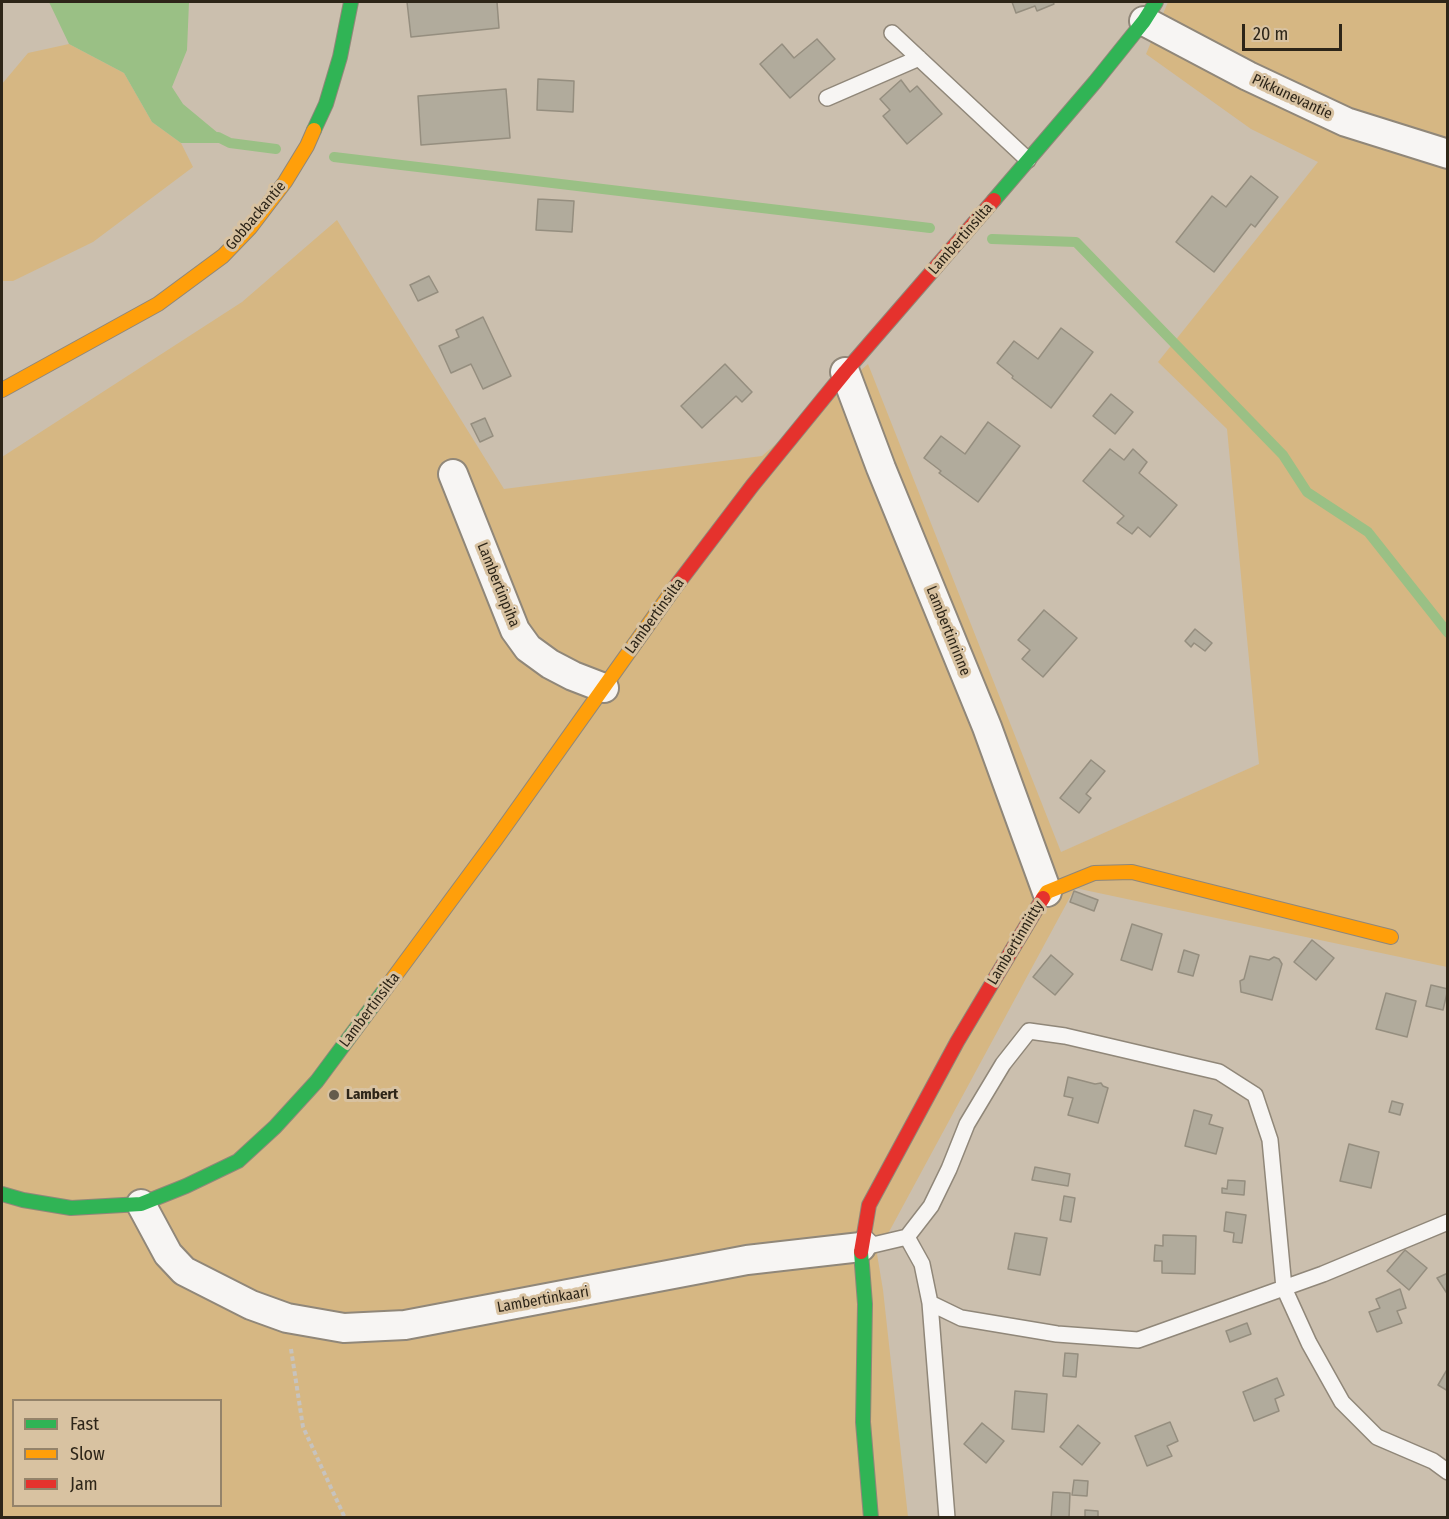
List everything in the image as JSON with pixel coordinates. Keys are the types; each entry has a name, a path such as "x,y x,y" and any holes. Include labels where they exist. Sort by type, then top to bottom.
{"street":[{"name":"Gobbackantie","path":"2,390 158,304 223,256 250,228 285,182 307,146 326,104 338,67 351,2"},
{"name":"Pikkunevantie","path":"1150,11 1248,76 1346,122 1448,154"},
{"name":"Lambertinsilta","path":"141,1204 238,1161 317,1081 496,839 671,593 752,486 845,372 1028,160 1150,11"},
{"name":"Lambertinrinne","path":"845,372 885,479 987,727 1047,892"},
{"name":"Lambertinpiha","path":"453,474 515,630 528,648 550,664 604,688"},
{"name":"Lambertinniitty","path":"863,1241 869,1205 957,1042 1047,892 1094,873 1132,872 1391,937"},
{"path":"2,1194 71,1209 141,1204"},
{"name":"Lambertinkaari","path":"141,1204 168,1254 184,1271 250,1305 287,1318 344,1328 405,1325 747,1260 863,1241"},
{"path":"863,1241 865,1304 863,1422 871,1518"}],"lane":[{"path":"892,33 1028,160"},
{"path":"827,98 919,58"},
{"path":"863,1241 873,1245 907,1237 931,1206 967,1124 1003,1064 1029,1031 1065,1036 1219,1072 1255,1095 1270,1140 1284,1288 1309,1343 1342,1402 1377,1437 1433,1461 1448,1472"},
{"path":"930,1303 962,1318 1057,1335 1138,1340 1323,1274 1448,1222"},
{"path":"907,1237 922,1264 930,1303 947,1518"}],"path":[{"path":"287,1318 303,1427 345,1518"}],"shaded area":[{"path":"49,2 189,2 187,50 172,87 183,104 230,143 181,143 152,122 124,73 69,44"},
{"path":"1168,2 1447,2 1447,967 1075,888 877,1254 908,1517 2,1518 2,457 242,302 337,220 504,489 762,456 868,364 1061,852 1259,764 1227,429 1158,362 1318,162 1251,129 1146,54"},
{"path":"69,44 124,73 152,122 181,143 193,167 93,242 13,281 2,281 2,84 28,53"}],"building":[{"path":"407,2 497,2 499,28 411,37"},
{"path":"1012,2 1053,2 1054,4 1037,11 1035,6 1016,13"},
{"path":"817,39 835,59 790,98 760,64 782,44 794,58"},
{"path":"538,79 574,81 573,112 537,110"},
{"path":"901,80 910,92 917,86 942,114 907,144 883,116 890,110 880,99"},
{"path":"506,89 510,138 421,145 418,96"},
{"path":"1251,176 1278,197 1255,227 1251,224 1214,272 1176,242 1212,196 1226,207"},
{"path":"538,199 574,201 572,232 536,230"},
{"path":"429,276 438,292 418,301 410,285"},
{"path":"483,317 511,376 483,389 471,364 451,373 439,346 459,337 456,330"},
{"path":"1061,328 1093,352 1051,408 1012,378 1013,376 997,363 1014,341 1038,359"},
{"path":"725,364 752,392 742,402 736,396 702,428 681,406"},
{"path":"1111,394 1133,412 1115,434 1093,416"},
{"path":"485,418 493,436 480,442 471,424"},
{"path":"988,422 1020,446 978,502 939,473 941,471 924,458 941,436 965,454"},
{"path":"1110,449 1124,460 1133,449 1147,462 1139,473 1177,505 1150,537 1138,527 1132,534 1117,523 1124,516 1083,481"},
{"path":"1044,610 1077,638 1043,677 1022,659 1030,650 1018,640"},
{"path":"1195,629 1212,643 1205,651 1194,643 1191,647 1185,641"},
{"path":"1091,760 1105,771 1086,794 1091,798 1079,813 1060,798"},
{"path":"1074,891 1098,900 1094,911 1070,902"},
{"path":"1132,924 1162,934 1152,970 1121,960"},
{"path":"1312,940 1334,958 1316,980 1294,962"},
{"path":"1184,950 1199,955 1193,976 1178,972"},
{"path":"1051,955 1073,974 1055,995 1033,977"},
{"path":"1250,956 1269,960 1274,957 1282,964 1272,1000 1241,992 1240,981 1244,979"},
{"path":"1431,985 1448,989 1443,1010 1426,1006"},
{"path":"1386,993 1416,1001 1407,1037 1376,1029"},
{"path":"1068,1077 1095,1084 1101,1083 1108,1088 1098,1123 1068,1115 1073,1098 1064,1096"},
{"path":"1392,1101 1403,1104 1400,1115 1389,1112"},
{"path":"1194,1110 1212,1115 1209,1124 1223,1128 1216,1154 1185,1146"},
{"path":"1349,1144 1379,1152 1371,1188 1340,1181"},
{"path":"1035,1167 1070,1174 1068,1186 1032,1180"},
{"path":"1228,1180 1245,1181 1244,1195 1222,1193 1222,1188 1227,1189"},
{"path":"1064,1196 1075,1198 1071,1222 1060,1220"},
{"path":"1226,1212 1246,1215 1242,1243 1233,1242 1234,1233 1224,1231"},
{"path":"1015,1233 1047,1238 1040,1275 1008,1269"},
{"path":"1163,1235 1196,1236 1195,1274 1162,1273 1162,1261 1154,1261 1155,1245 1163,1246"},
{"path":"1405,1250 1427,1268 1409,1290 1387,1271"},
{"path":"1448,1273 1448,1295 1437,1278"},
{"path":"1400,1289 1406,1308 1397,1311 1402,1323 1377,1332 1369,1312 1380,1308 1376,1299"},
{"path":"1247,1323 1251,1334 1230,1342 1226,1331"},
{"path":"1065,1353 1078,1354 1076,1377 1063,1376"},
{"path":"1448,1368 1448,1391 1438,1385"},
{"path":"1277,1378 1284,1395 1275,1399 1279,1411 1254,1421 1243,1392"},
{"path":"1015,1391 1047,1394 1044,1432 1012,1429"},
{"path":"1170,1422 1178,1441 1167,1446 1172,1456 1147,1466 1135,1436"},
{"path":"982,1423 1004,1441 986,1463 964,1444"},
{"path":"1078,1425 1100,1443 1082,1465 1060,1447"},
{"path":"1074,1480 1088,1481 1087,1496 1072,1495"},
{"path":"1053,1492 1070,1493 1069,1518 1051,1518"},
{"path":"1085,1510 1098,1511 1098,1518 1085,1518"}],"waterway":[{"path":"218,137 230,143 276,149"},
{"path":"334,157 930,228"},
{"path":"992,239 1076,242 1283,455 1307,492 1368,532 1448,633"}],"traffic: fast":[{"path":"314,130 326,104 340,57 351,2"},
{"path":"994,200 1095,82 1144,21 1156,2"},
{"path":"2,1194 71,1208 141,1204 238,1161 275,1127 317,1081 386,988"},
{"path":"861,1252 865,1304 863,1422 871,1518"}],"traffic: slow":[{"path":"2,390 158,304 223,256 250,228 285,182 314,130"},
{"path":"386,988 496,839 673,590"},
{"path":"1043,898 1047,892 1094,873 1132,872 1391,937"}],"traffic: jam":[{"path":"673,590 752,486 845,372 994,200"},
{"path":"861,1252 869,1205 957,1042 1043,898"}],"place":[{"name":"Lambert","path":"334,1095"}]}
